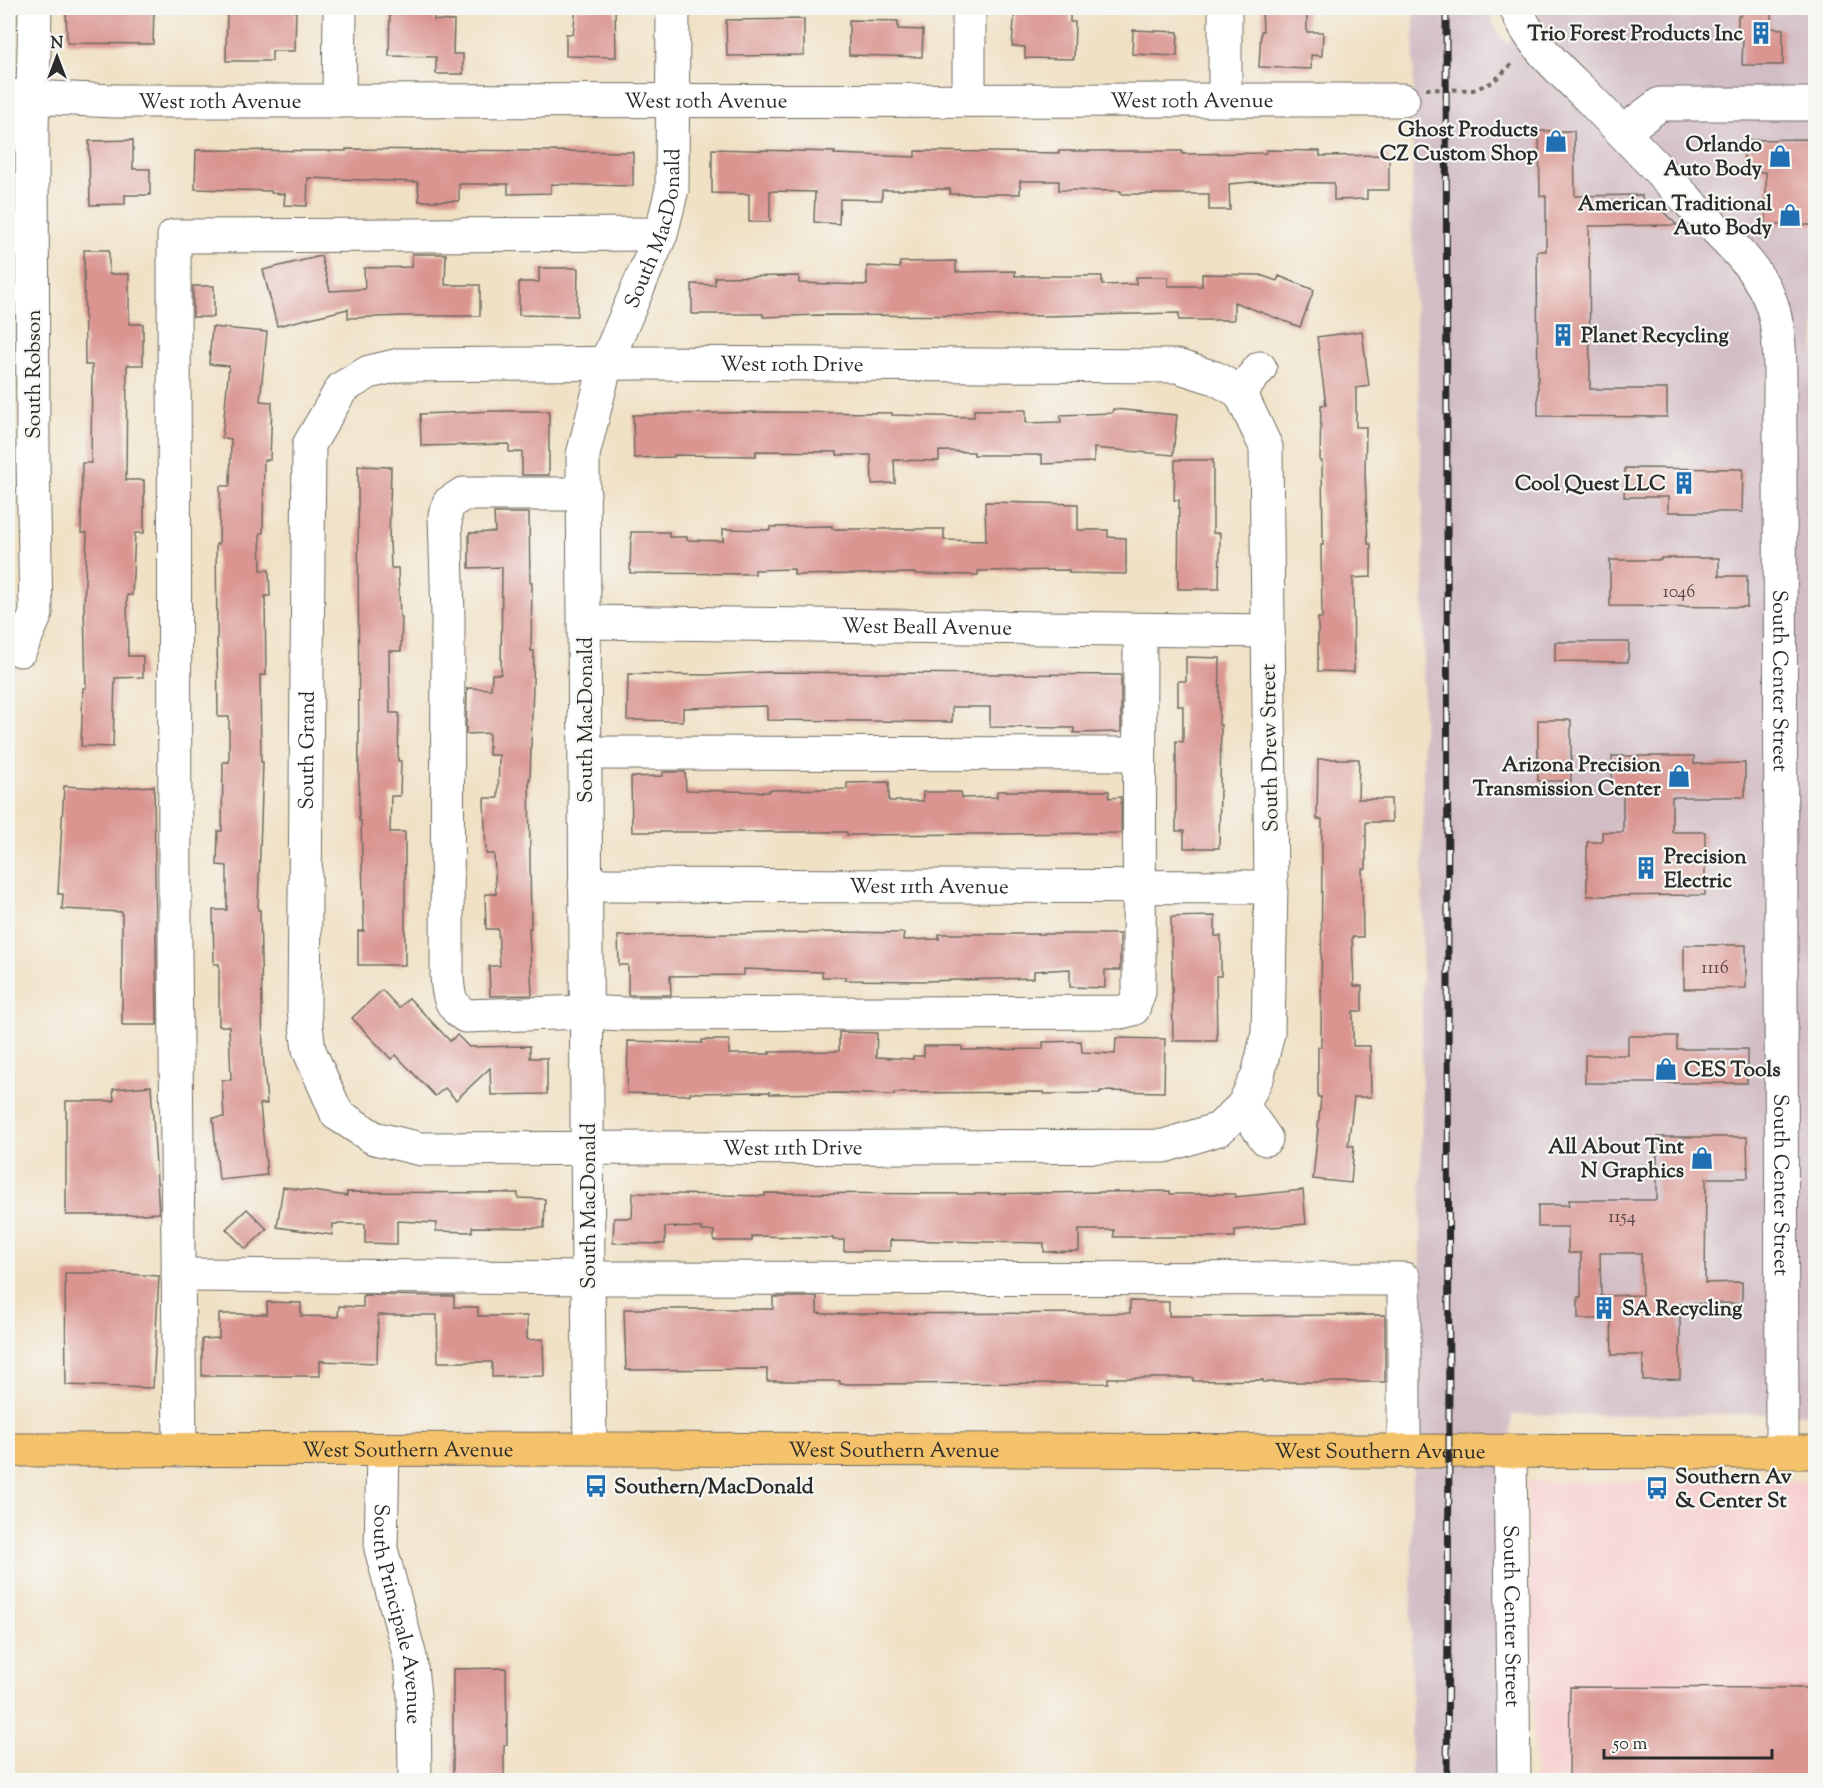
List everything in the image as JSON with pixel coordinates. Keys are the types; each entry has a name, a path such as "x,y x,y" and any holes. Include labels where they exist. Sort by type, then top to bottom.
{"main road":[{"name":"West Southern Avenue","path":"8,1450 1815,1452"}],"street":[{"name":"South Robson","path":"20,650 36,614 33,457 20,96 35,8"},
{"path":"339,101 340,8"},
{"name":"South MacDonald","path":"591,1449 583,455 606,363 661,234 672,189 673,8"},
{"path":"969,8 969,100"},
{"path":"1225,8 1225,100"},
{"name":"South Center Street","path":"1516,8 1535,42 1551,61 1623,132 1740,255 1760,280 1773,310 1779,343 1782,1451"},
{"name":"West 10th Avenue","path":"20,96 114,101 674,99 700,102 1225,100 1409,95"},
{"path":"1623,132 1660,105 1815,105"},
{"path":"180,1450 174,718 174,236 661,234"},
{"name":"West 10th Drive","path":"331,380 399,365 606,363 1177,366 1215,378 1250,380"},
{"name":"South Grand","path":"329,1124 309,1050 304,998 309,445 331,380"},
{"name":"South Drew Street","path":"1243,1106 1258,1075 1268,1033 1271,887 1266,447 1250,380"},
{"path":"584,494 463,494 449,503 445,515 448,616 447,975 448,992 454,1008 465,1016 586,1012 624,1014 1121,1012 1133,1009 1139,992 1140,630"},
{"name":"West Beall Avenue","path":"585,622 1268,631"},
{"path":"585,753 1139,754"},
{"name":"West 11th Avenue","path":"585,885 1271,887"},
{"path":"1243,1106 1266,1139"},
{"name":"West 11th Drive","path":"329,1124 421,1149 1164,1146 1219,1129 1243,1106"},
{"path":"178,1275 1404,1279 1404,1451"},
{"name":"South Principale Avenue","path":"383,1450 381,1549 410,1657 414,1696 415,1780"},
{"name":"South Center Street","path":"1510,1451 1514,1780"}],"path":[{"path":"1409,95 1473,90 1493,82 1514,62"}],"shaded area":[{"path":"1414,8 1488,8 1496,30 1506,43 1540,19 1537,8 1815,8 1815,1414 1512,1415 1510,1451 1513,1780 1411,1780 1412,1490 1417,1408 1421,1240 1424,540 1412,225"},
{"path":"1815,1481 1815,1780 1535,1780 1527,1482"}],"green space":[{"path":"8,487 13,487 13,600 8,612"}],"building":[{"path":"66,8 154,8 153,44 67,43"},
{"path":"227,8 296,8 295,51 272,51 272,61 226,61"},
{"path":"390,8 434,8 434,20 454,21 453,54 463,54 463,74 436,74 436,57 389,56"},
{"path":"576,8 615,8 616,57 566,56 566,34 573,34"},
{"path":"1015,8 1070,8 1070,22 1075,22 1074,59 1025,58 1025,47 1012,46"},
{"path":"1262,8 1307,8 1307,32 1323,32 1322,56 1311,55 1311,69 1259,67 1261,31 1263,31"},
{"name":"Trio Forest Products Inc","path":"1741,8 1771,8 1771,28 1783,29 1783,65 1742,65 1743,38 1738,38 1738,16 1741,16"},
{"path":"804,19 804,55 727,56 726,20"},
{"path":"849,20 898,21 898,29 923,30 922,57 849,55"},
{"path":"1133,30 1178,32 1177,56 1132,54"},
{"path":"1539,131 1574,131 1575,196 1642,195 1642,202 1653,202 1677,225 1589,226 1590,389 1667,389 1667,417 1538,416 1537,251 1546,251 1546,196 1540,196"},
{"path":"1815,139 1815,225 1766,225 1766,172 1744,172 1744,140"},
{"path":"133,140 133,169 150,169 150,195 125,195 125,204 90,205 89,141"},
{"path":"346,149 633,152 633,186 551,184 551,193 508,194 508,184 459,184 459,201 419,201 418,182 308,178 307,206 284,205 285,194 271,193 271,191 195,189 196,150 346,151"},
{"path":"712,149 835,152 834,154 915,157 915,151 1059,153 1059,151 1182,151 1182,154 1266,153 1266,150 1320,151 1320,156 1389,155 1389,190 1367,190 1367,199 1334,200 1334,183 1229,184 1230,210 1209,210 1209,194 1121,194 1121,191 1059,190 1059,181 1020,181 1020,194 950,194 950,189 904,189 882,190 882,200 840,199 839,224 814,222 815,192 770,191 770,222 749,222 749,194 712,193"},
{"path":"84,250 109,250 109,274 129,274 129,324 143,324 143,365 127,365 126,480 144,480 144,533 135,533 132,595 127,595 128,656 143,656 143,677 115,678 113,747 81,746 83,688 86,688 84,606 87,533 81,533 82,463 91,463 92,365 85,365"},
{"path":"412,254 446,254 445,285 480,285 480,316 348,318 348,309 277,326 263,270 321,256 330,291 365,289 364,268 412,267"},
{"path":"956,261 956,272 1015,271 1015,276 1102,276 1102,285 1136,284 1136,277 1168,277 1168,286 1202,286 1202,274 1260,275 1277,281 1279,276 1314,290 1300,327 1234,302 1234,320 1179,320 1179,313 763,317 763,314 692,314 692,284 715,285 715,277 799,276 799,283 867,285 867,266 900,268 900,262"},
{"path":"539,268 578,268 577,316 519,315 519,282 539,282"},
{"path":"193,286 214,286 214,317 193,317"},
{"path":"212,327 267,332 260,401 272,402 270,460 264,460 263,533 260,533 261,570 269,570 270,596 265,596 266,675 260,675 261,762 263,762 258,910 260,910 263,1053 267,1104 260,1104 267,1175 219,1180 213,1118 224,1117 222,1080 231,1080 229,1026 219,1026 219,964 214,964 213,910 227,910 227,866 217,865 218,831 222,831 223,762 229,762 229,717 218,717 216,544 219,544 220,486 230,486 231,439 222,438 229,366 209,364"},
{"path":"1362,331 1369,386 1356,388 1356,427 1366,427 1365,474 1368,544 1371,544 1371,577 1353,578 1354,672 1318,671 1318,618 1322,618 1321,545 1323,545 1321,405 1326,405 1317,337"},
{"path":"1113,409 1177,415 1173,455 1094,448 1094,462 1042,464 1042,455 974,455 974,452 939,451 939,461 894,460 895,483 872,484 871,455 837,455 837,452 756,451 756,456 674,455 674,457 634,458 633,415 762,412 892,413 892,415 974,417 974,410 1026,410 1026,423 1061,422 1061,415 1112,413"},
{"path":"549,411 549,475 522,475 522,452 509,452 509,444 421,446 420,414"},
{"path":"1175,460 1213,460 1213,533 1220,533 1219,589 1178,589 1179,500 1174,500"},
{"path":"358,466 391,467 389,542 391,568 398,568 400,617 402,617 401,651 389,651 390,713 399,713 398,761 401,761 400,796 391,796 390,832 405,832 405,965 358,965 358,931 364,931 361,821 359,821"},
{"name":"Cool Quest LLC","path":"1625,468 1743,469 1742,512 1668,512 1668,497 1624,497"},
{"path":"985,502 1078,504 1078,530 1108,530 1108,537 1126,538 1126,574 1069,573 1069,570 978,571 978,575 915,573 794,575 794,569 755,570 755,574 630,573 631,532 669,532 669,537 687,537 687,540 723,541 723,529 770,530 770,527 832,526 832,529 944,529 944,540 986,541"},
{"path":"494,513 529,513 530,582 532,582 531,651 534,651 529,779 531,928 529,928 532,995 490,996 489,966 500,966 498,929 486,929 485,894 496,894 494,854 486,854 484,798 498,798 499,755 489,755 489,733 466,734 467,688 491,689 492,674 501,674 502,567 469,568 469,533 495,532"},
{"path":"1661,558 1719,558 1719,576 1747,576 1747,607 1610,606 1610,560 1661,560"},
{"path":"1555,642 1629,642 1628,662 1555,661"},
{"path":"1186,657 1220,658 1219,848 1184,848 1184,831 1176,831 1176,741 1183,742 1183,706 1178,706 1178,681 1186,681"},
{"path":"768,672 1121,675 1121,732 1074,733 1074,728 990,727 990,707 952,707 952,722 767,720 767,706 683,708 683,721 627,720 628,674 708,675"},
{"path":"1538,720 1571,720 1571,781 1538,781"},
{"path":"1612,756 1694,756 1694,764 1745,763 1745,797 1672,797 1672,832 1705,832 1705,895 1587,896 1587,842 1602,842 1602,832 1623,832 1623,787 1612,787"},
{"path":"1318,759 1359,759 1358,799 1391,799 1392,822 1366,822 1366,869 1362,869 1363,937 1352,937 1354,986 1362,986 1362,1011 1353,1011 1353,1046 1370,1046 1371,1097 1354,1097 1348,1146 1354,1146 1351,1183 1313,1179 1321,1097 1318,1097 1318,1047 1321,1047 1322,819 1317,819"},
{"path":"663,772 685,772 686,790 769,792 769,790 847,789 847,783 889,782 889,801 923,801 923,792 961,792 962,798 997,797 997,791 1109,791 1109,798 1121,797 1121,833 847,835 847,832 632,832 631,777 663,776"},
{"path":"64,786 118,789 154,786 157,1025 122,1025 122,912 62,909 63,894 58,894"},
{"path":"1215,916 1215,936 1221,936 1221,976 1216,976 1217,1041 1173,1041 1171,917"},
{"path":"904,933 903,940 939,939 939,934 1120,934 1120,970 1105,970 1105,988 1070,987 1070,969 1034,971 1034,978 922,981 845,980 845,977 822,977 822,972 744,969 744,975 670,976 671,995 628,995 628,965 619,965 618,936"},
{"path":"1684,945 1746,945 1746,988 1684,989"},
{"path":"382,990 399,1008 409,998 450,1041 457,1035 469,1047 530,1046 530,1058 547,1058 547,1094 491,1095 490,1068 456,1100 445,1088 435,1096 396,1055 391,1059 352,1018"},
{"path":"839,1032 877,1033 876,1057 913,1059 913,1056 924,1056 924,1046 962,1046 962,1050 1043,1049 1043,1042 1081,1041 1082,1052 1115,1054 1116,1038 1165,1039 1164,1092 894,1093 894,1095 770,1094 770,1092 690,1093 690,1095 627,1093 628,1041 702,1043 702,1040 729,1040 729,1054 770,1054 769,1052 839,1051"},
{"name":"CES Tools","path":"1628,1036 1677,1036 1677,1049 1747,1049 1747,1083 1585,1083 1585,1055 1628,1055"},
{"path":"151,1086 159,1213 66,1215 66,1101 114,1101 113,1089"},
{"path":"1657,1137 1747,1137 1748,1178 1706,1178 1705,1283 1742,1282 1742,1303 1680,1304 1680,1379 1643,1380 1643,1355 1612,1355 1611,1319 1578,1319 1578,1297 1581,1297 1581,1253 1568,1253 1568,1227 1538,1227 1538,1205 1569,1205 1569,1200 1657,1200","holes":["1600,1253 1641,1253 1642,1295 1601,1296"]},
{"path":"283,1187 347,1196 347,1192 518,1193 518,1198 545,1199 544,1228 472,1227 472,1232 436,1231 437,1223 397,1221 397,1244 365,1243 365,1224 333,1224 332,1235 277,1227"},
{"path":"1303,1190 1306,1224 1235,1230 1235,1237 1114,1237 1114,1230 1079,1230 1079,1251 1044,1252 1044,1243 890,1240 890,1251 844,1251 844,1240 833,1240 833,1238 752,1236 752,1241 714,1241 714,1231 702,1231 702,1228 665,1227 665,1244 613,1243 614,1218 632,1218 633,1193 765,1196 765,1193 974,1194 1170,1191 1170,1194 1235,1194 1235,1197"},
{"path":"247,1209 267,1229 246,1249 226,1229"},
{"path":"65,1273 159,1276 153,1388 66,1385"},
{"path":"363,1295 454,1296 454,1307 478,1307 478,1316 527,1316 527,1340 543,1339 544,1376 492,1377 492,1362 438,1362 437,1315 378,1315 377,1363 320,1361 320,1376 202,1376 202,1339 219,1338 219,1314 267,1314 267,1302 301,1303 301,1316 338,1317 339,1306 363,1307"},
{"path":"773,1297 817,1297 817,1313 825,1314 1130,1313 1130,1301 1169,1302 1169,1316 1385,1315 1385,1382 1108,1378 1108,1383 840,1384 840,1381 767,1381 767,1369 626,1370 624,1309 773,1309"},
{"path":"506,1668 507,1745 504,1745 504,1780 453,1780 453,1669"},
{"path":"1570,1687 1815,1688 1815,1780 1569,1780"}],"railway":[{"path":"1446,8 1449,1451 1447,1780"}],"place":[{"name":"Trio Forest Products Inc","path":"1761,33"},
{"name":"Ghost Products CZ Custom Shop","path":"1556,141"},
{"name":"Orlando Auto Body","path":"1780,156"},
{"name":"American Traditional Auto Body","path":"1790,215"},
{"name":"Planet Recycling","path":"1563,335"},
{"name":"Cool Quest LLC","path":"1684,483"},
{"name":"Arizona Precision Transmission Center","path":"1679,776"},
{"name":"Precision Electric","path":"1646,868"},
{"name":"CES Tools","path":"1666,1069"},
{"name":"All About Tint N Graphics","path":"1702,1158"},
{"name":"SA Recycling","path":"1604,1308"},
{"name":"Southern/MacDonald","path":"596,1486"},
{"name":"Southern Av & Center St","path":"1657,1488"}]}
